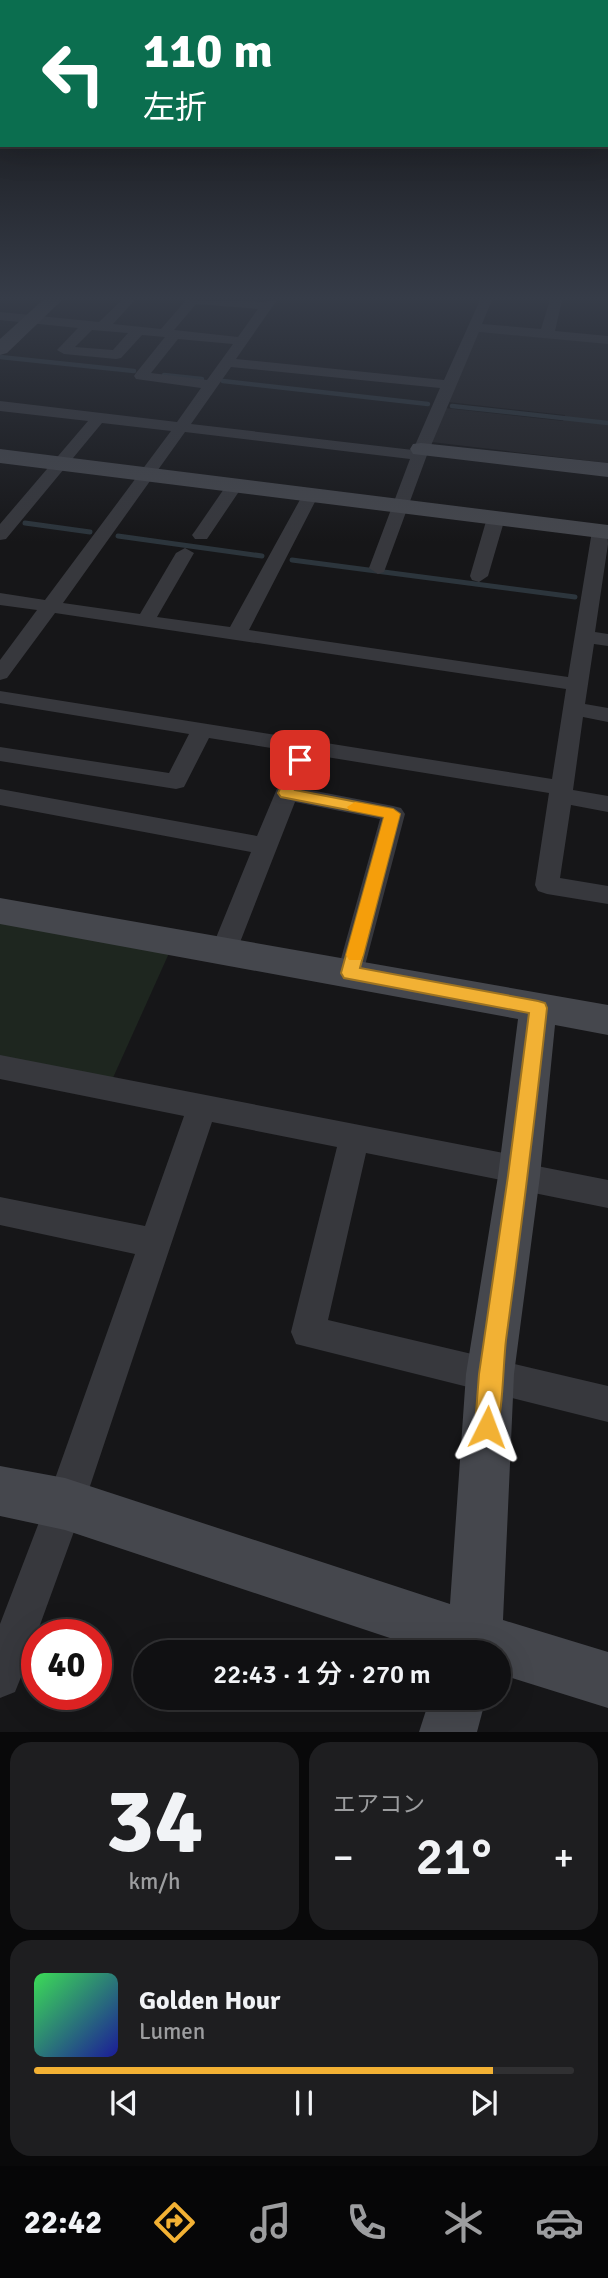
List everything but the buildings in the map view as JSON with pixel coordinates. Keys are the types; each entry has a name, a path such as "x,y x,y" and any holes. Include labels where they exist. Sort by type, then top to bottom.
{"street":[{"path":"177,381 209,385"},
{"path":"0,674 148,474 212,381"},
{"path":"417,381 449,384"},
{"path":"378,568 420,452 450,381"},
{"path":"0,406 608,470"},
{"path":"2,531 99,417"},
{"path":"0,456 605,531 547,885 608,895"},
{"path":"201,536 234,487"},
{"path":"236,635 310,496"},
{"path":"479,576 496,518"},
{"path":"145,621 185,553"},
{"path":"0,599 579,685"},
{"path":"586,637 608,640"},
{"path":"0,697 562,792 608,804"},
{"path":"575,709 608,715"},
{"path":"0,754 176,782 202,730"},
{"path":"224,950 300,760"},
{"path":"286,793 393,814 350,973"},
{"path":"0,797 264,846"},
{"path":"0,911 608,1020"},
{"path":"473,1640 490,1374 519,1173 538,1008"},
{"path":"0,1068 202,1107 608,1194"},
{"path":"0,1677 65,1504 202,1107"},
{"path":"354,1139 308,1332 608,1404"},
{"path":"0,1211 155,1243"},
{"path":"0,1491 65,1504 456,1640"},
{"path":"511,1656 608,1680"},
{"path":"448,1732 454,1710"}],"shaded area":[{"path":"457,381 608,381 608,463 431,442 445,408 563,421 565,415 448,402"},
{"path":"0,920 170,951 112,1080 0,1058"}],"waterway":[{"path":"223,381 428,404"},
{"path":"452,406 608,423"},
{"path":"25,523 90,532"},
{"path":"118,536 262,556"},
{"path":"292,560 575,597"}],"slow traffic":[{"path":"355,807 393,814 355,955"}],"route":[{"path":"300,760 286,793 393,814 350,973 538,1008 519,1176 490,1374 487,1427"}]}
